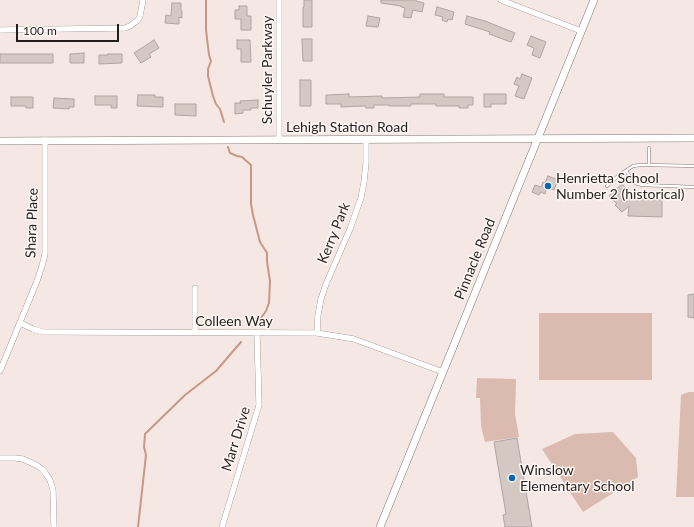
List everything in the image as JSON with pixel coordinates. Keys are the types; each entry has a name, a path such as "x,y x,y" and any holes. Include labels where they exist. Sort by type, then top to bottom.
{"main road":[{"name":"Pinnacle Road","path":"380,527 594,0"},
{"name":"Lehigh Station Road","path":"0,141 694,138"}],"street":[{"path":"0,30 125,28 138,20 143,0"},
{"name":"Schuyler Parkway","path":"279,0 279,140"},
{"path":"501,0 581,31"},
{"name":"Shara Place","path":"0,371 42,266 44,254 45,140"},
{"name":"Kerry Park","path":"317,333 321,299 326,284 350,230 360,198 364,182 366,163 366,140"},
{"path":"195,288 195,333"},
{"name":"Colleen Way","path":"20,323 43,332 317,333 354,339 443,372"},
{"name":"Marr Drive","path":"222,527 259,405 257,333"},
{"path":"0,458 23,459 42,469 46,474 50,480 53,490 54,527"}],"lane":[{"path":"649,148 649,165"},
{"path":"608,186 618,176 633,166 694,166"},
{"path":"626,171 634,183 642,185 694,187"}],"shaded area":[{"path":"539,313 652,313 652,380 539,380"},
{"path":"477,378 516,379 515,414 519,437 485,442 481,426 480,398 476,398"},
{"path":"694,392 694,497 676,497 681,395"},
{"path":"613,432 636,458 638,477 583,512 542,449 575,434"}],"building":[{"path":"304,0 312,0 312,27 303,27"},
{"path":"381,0 416,0 424,3 422,12 413,10 411,18 403,17 405,8 381,3"},
{"path":"172,3 181,3 182,18 179,17 179,24 165,23 166,15 171,16"},
{"path":"239,6 247,6 247,16 251,16 251,30 241,30 241,19 235,19 235,10 239,10"},
{"path":"437,7 454,12 452,20 448,19 447,22 442,20 443,17 435,15"},
{"path":"368,16 380,18 378,27 366,26"},
{"path":"467,16 485,21 515,33 511,42 489,34 490,32 465,24"},
{"path":"531,36 546,42 540,58 532,55 534,48 527,45"},
{"path":"302,39 312,39 312,61 303,61"},
{"path":"154,40 159,48 149,54 151,57 141,63 134,53"},
{"path":"237,40 250,40 251,62 241,62 241,49 237,49"},
{"path":"84,53 84,63 70,63 70,54"},
{"path":"0,54 53,54 53,63 0,63"},
{"path":"122,54 122,63 99,64 99,55"},
{"path":"522,74 532,78 524,99 515,96 519,86 514,84 517,77 520,79"},
{"path":"300,80 311,80 311,106 300,106"},
{"path":"349,94 349,97 382,96 382,98 420,97 420,94 444,94 444,97 473,97 473,105 468,105 468,108 459,108 459,106 436,106 436,104 411,104 411,106 374,105 374,108 366,108 365,106 341,107 341,104 326,104 326,95"},
{"path":"484,94 506,94 506,104 491,104 491,107 484,107"},
{"path":"138,95 155,95 155,97 163,97 163,107 137,106"},
{"path":"95,96 117,96 117,108 111,108 111,105 95,105"},
{"path":"11,97 33,97 33,108 26,108 26,106 11,106"},
{"path":"54,98 74,99 74,107 69,107 69,109 53,108"},
{"path":"258,100 258,108 243,110 243,113 235,114 235,103 241,103 240,101"},
{"path":"175,104 196,104 196,116 175,115"},
{"name":"Henrietta School Number 2 (historical)","path":"548,176 558,180 554,190 547,187 545,194 541,192 539,195 532,192 535,185 541,187 543,182 545,183"},
{"path":"622,184 636,199 662,200 662,217 628,216 629,206 622,212 609,196"},
{"path":"694,294 694,318 688,317 688,295"},
{"name":"Winslow Elementary School","path":"517,438 532,527 505,527 503,515 506,514 494,442"}],"waterway":[{"path":"206,0 206,30 211,61 208,69 208,76 213,96 220,109 224,122"},
{"path":"228,147 230,153 242,157 251,165 251,204 260,242 267,253 270,281 269,303 266,311 258,322"},
{"path":"138,527 146,455 144,447 145,434 185,395 216,371 241,342"}],"place":[{"name":"Henrietta School Number 2 (historical)","path":"548,186"},
{"name":"Winslow Elementary School","path":"512,478"}]}
